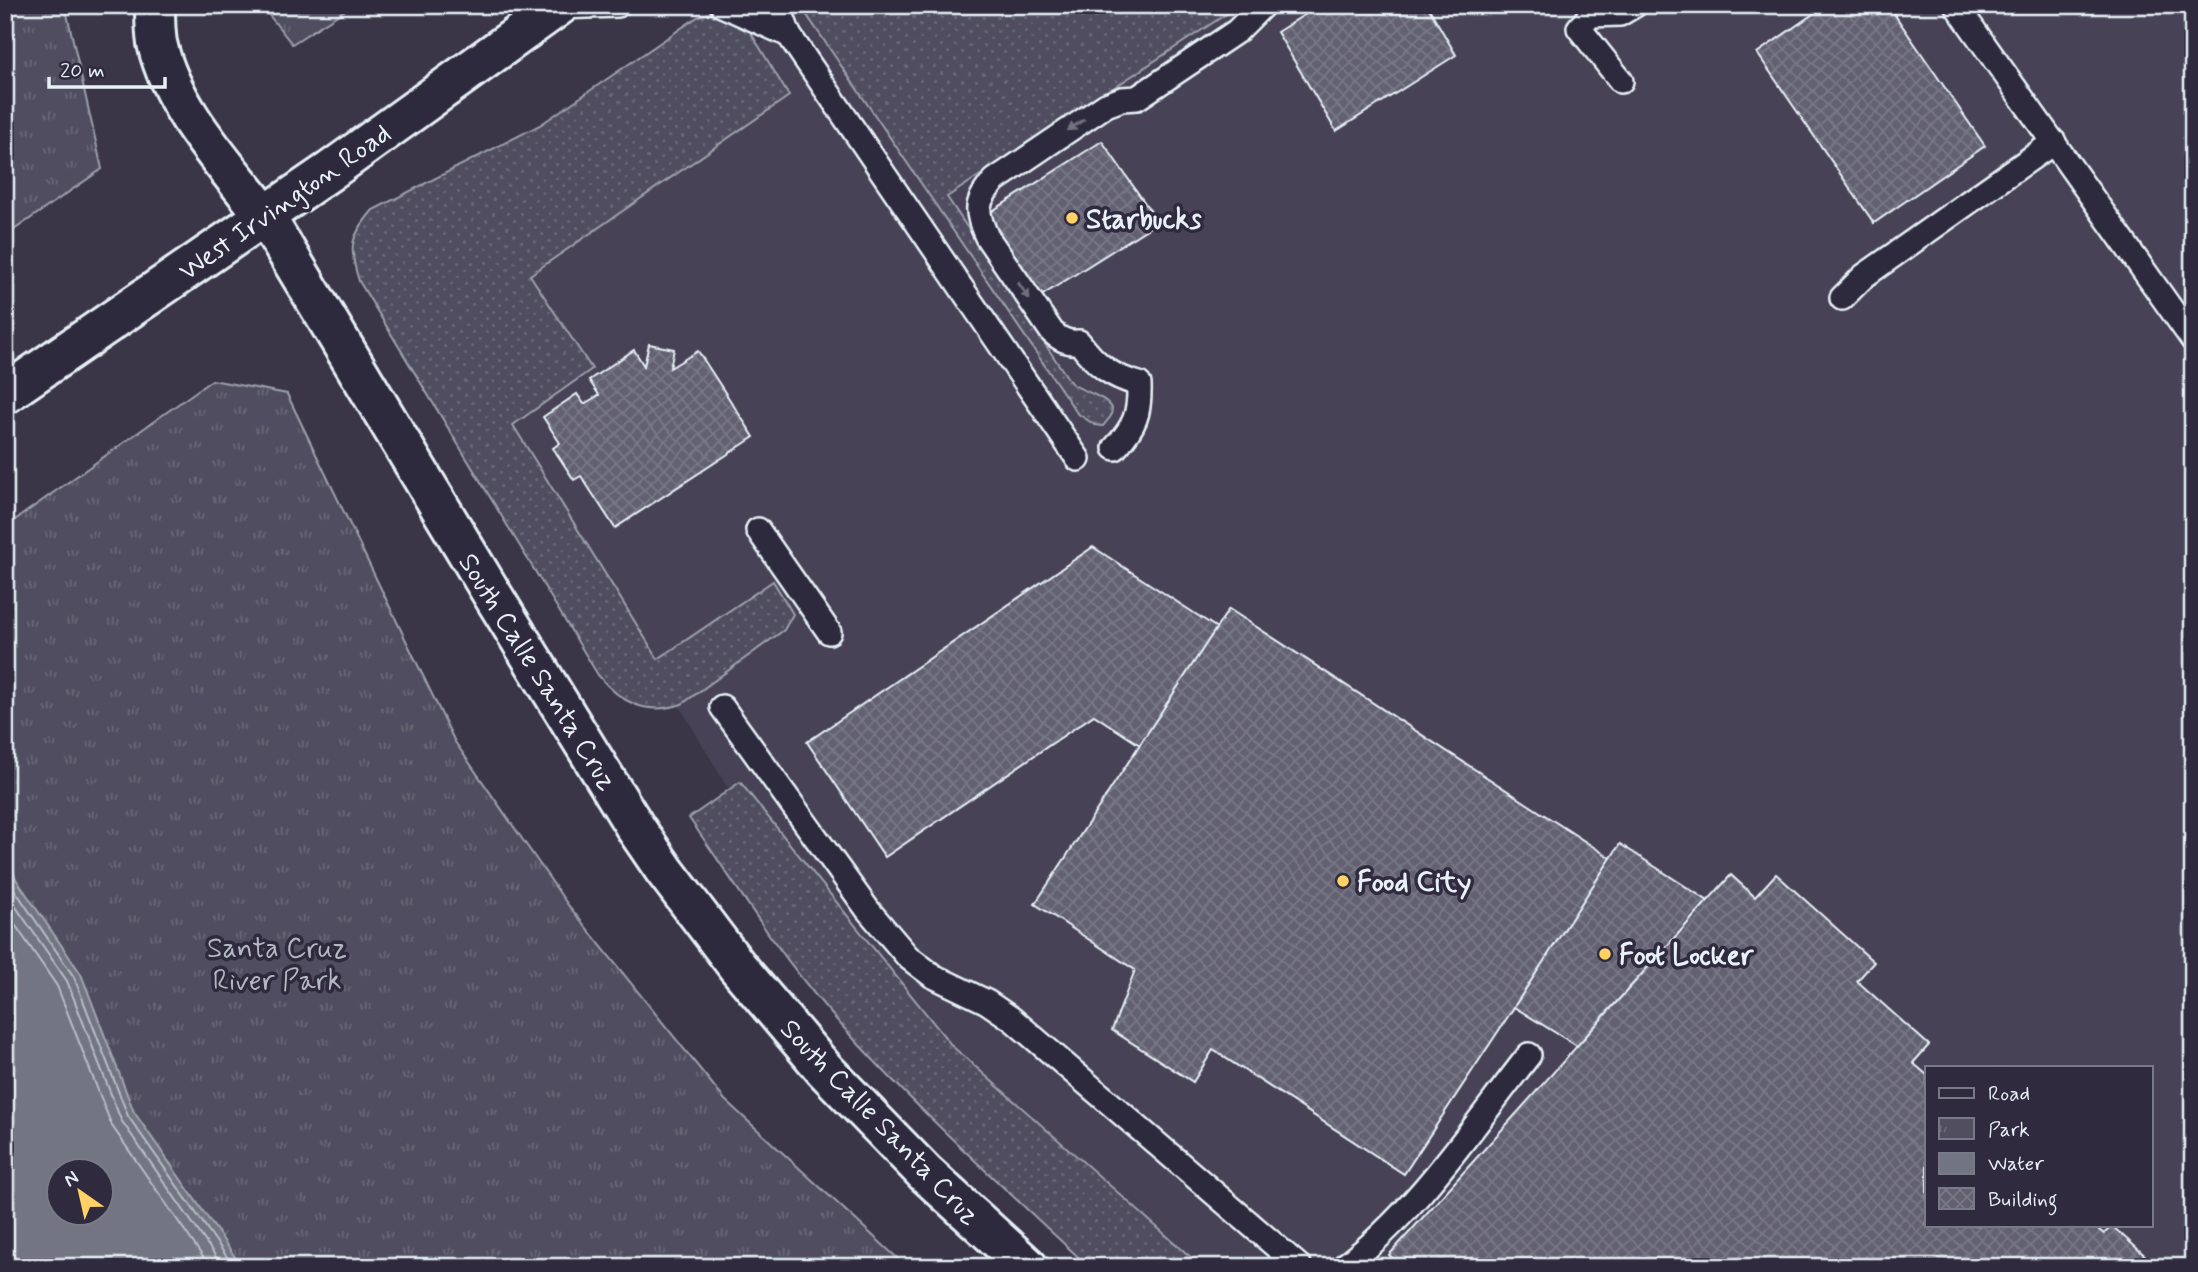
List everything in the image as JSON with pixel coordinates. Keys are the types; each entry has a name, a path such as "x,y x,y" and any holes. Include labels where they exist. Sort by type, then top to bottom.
{"street":[{"name":"South Calle Santa Cruz","path":"155,5 157,40 168,78 194,122 265,216 636,830 737,966 825,1070 916,1164 1028,1267"},
{"name":"West Irvington Road","path":"5,394 265,216 559,6"}],"lane":[{"path":"559,6 618,5"},
{"path":"722,5 789,36"},
{"path":"778,5 789,36 1078,459"},
{"path":"1115,448 1136,419 1140,405 1139,384 1119,379 1100,368 1079,342 1059,339 1052,332 987,237 979,221 978,206 983,192 1006,173 1106,105 1122,99 1137,98 1237,31 1263,5"},
{"path":"1621,81 1590,16 1620,14 1635,5"},
{"path":"1956,5 2193,340"},
{"path":"1842,298 1864,276 2054,142"},
{"path":"758,530 830,632"},
{"path":"722,707 868,910 908,957 933,976 987,1002 1012,1019 1300,1267"},
{"path":"1343,1267 1368,1248 1410,1206 1529,1055"}],"shaded area":[{"path":"816,5 2193,5 2193,1267 1160,1267 798,907 426,276"}],"green space":[{"path":"5,5 65,5 102,169 5,236"},
{"path":"261,5 353,5 292,44"},
{"path":"800,5 1240,5 947,197 1071,383 1104,400 1112,408 1111,416 1103,426 1095,425 1077,413"},
{"path":"726,13 745,23 789,96 530,275 592,369 513,425 658,659 773,581 793,614 784,630 682,704 657,708 635,705 625,700 598,675 359,281 353,259 353,243 373,210 540,125 699,16"},
{"name":"Santa Cruz River Park","path":"212,380 287,394 455,742 568,905 725,1100 907,1267 5,1267 5,527"},
{"path":"740,782 952,1046 1202,1267 1089,1267 954,1141 889,1076 827,1009 790,963 689,818"}],"water":[{"path":"5,848 16,879 81,974 134,1112 242,1267 5,1267"}],"building":[{"path":"1320,5 1427,5 1456,55 1336,131 1277,32"},
{"path":"1826,5 1888,5 1985,146 1874,223 1757,53"},
{"name":"Starbucks","path":"1102,141 1158,222 1041,296 986,215"},
{"path":"649,344 674,349 670,368 698,351 754,437 615,528 581,476 574,480 553,448 560,443 543,417 577,394 584,404 599,395 589,380 634,350 644,366"},
{"path":"1093,547 1217,628 1140,745 1094,715 885,857 807,742"},
{"path":"1229,609 1612,859 1404,1174 1213,1050 1193,1082 1112,1030 1135,970 1035,904"},
{"name":"Foot Locker","path":"1620,844 1708,901 1577,1046 1514,1007"},
{"path":"1776,874 1874,962 1857,981 1929,1045 1913,1063 1925,1073 1925,1226 2094,1226 2104,1234 2112,1226 2158,1267 1402,1267 1389,1255 1731,875 1755,897"}],"place":[{"name":"Starbucks","path":"1072,218"},
{"name":"Food City","path":"1343,881"},
{"name":"Foot Locker","path":"1605,954"}]}
